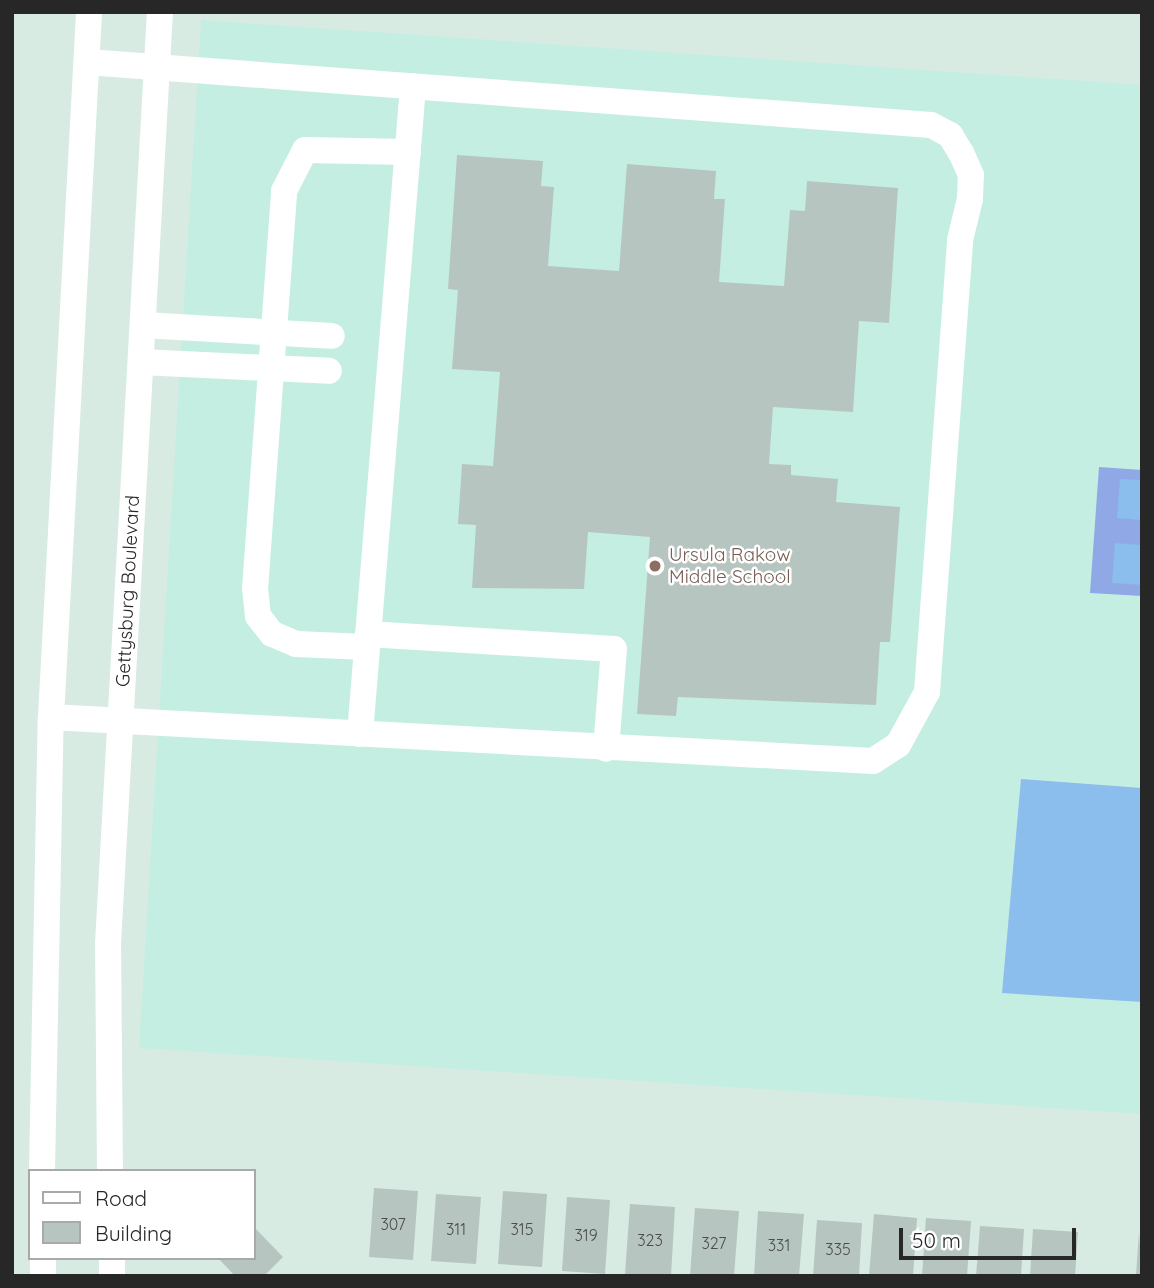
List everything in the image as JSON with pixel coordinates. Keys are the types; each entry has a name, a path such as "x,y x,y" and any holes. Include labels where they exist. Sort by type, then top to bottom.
{"street":[{"path":"42,1169 51,717 89,12"},
{"name":"Gettysburg Boulevard","path":"110,1169 108,944 160,12"},
{"path":"51,717 606,749 873,761 898,745 916,719 927,692 960,240 971,175 950,135 931,125 87,62"},
{"path":"360,734 413,86"},
{"path":"408,152 328,145 305,150 284,191 258,616 272,634 296,644 367,640 614,649 606,749"},
{"path":"143,325 332,336"},
{"path":"141,362 329,371"}],"shaded area":[{"name":"Ursula Rakow Middle School","path":"201,20 1142,85 1142,1114 139,1048"},
{"path":"1099,467 1142,470 1142,596 1090,593"},
{"path":"1120,479 1142,480 1142,520 1117,518"},
{"path":"1115,543 1142,545 1142,585 1112,583"},
{"path":"1021,779 1142,788 1142,1002 1002,993"}],"building":[{"path":"457,155 543,161 541,186 554,187 548,266 619,271 627,164 716,171 714,199 725,199 719,282 784,286 790,210 805,211 807,181 898,188 889,323 859,321 853,412 773,407 769,464 791,465 791,475 838,479 836,502 900,507 890,642 880,642 876,705 678,697 676,716 637,714 650,537 588,532 584,589 472,588 476,525 458,524 462,464 493,466 500,372 452,369 458,290 448,289"},
{"path":"374,1188 418,1191 413,1260 369,1257"},
{"path":"503,1191 547,1194 542,1267 498,1264"},
{"path":"436,1194 481,1197 476,1264 431,1261"},
{"path":"567,1197 610,1200 605,1274 562,1271"},
{"path":"630,1204 675,1207 671,1276 625,1274"},
{"path":"695,1208 739,1211 734,1276 690,1276"},
{"path":"758,1211 804,1214 799,1276 754,1276"},
{"path":"874,1214 917,1218 913,1276 869,1276"},
{"path":"926,1218 971,1221 967,1276 922,1276"},
{"path":"817,1220 862,1223 859,1276 813,1276"},
{"path":"980,1226 1024,1229 1021,1276 976,1276"},
{"path":"256,1229 283,1257 264,1276 235,1276 220,1260 256,1260"},
{"path":"1033,1229 1078,1232 1075,1276 1030,1276"},
{"path":"1139,1232 1142,1276 1136,1276"}],"place":[{"name":"Ursula Rakow Middle School","path":"655,566"}]}
